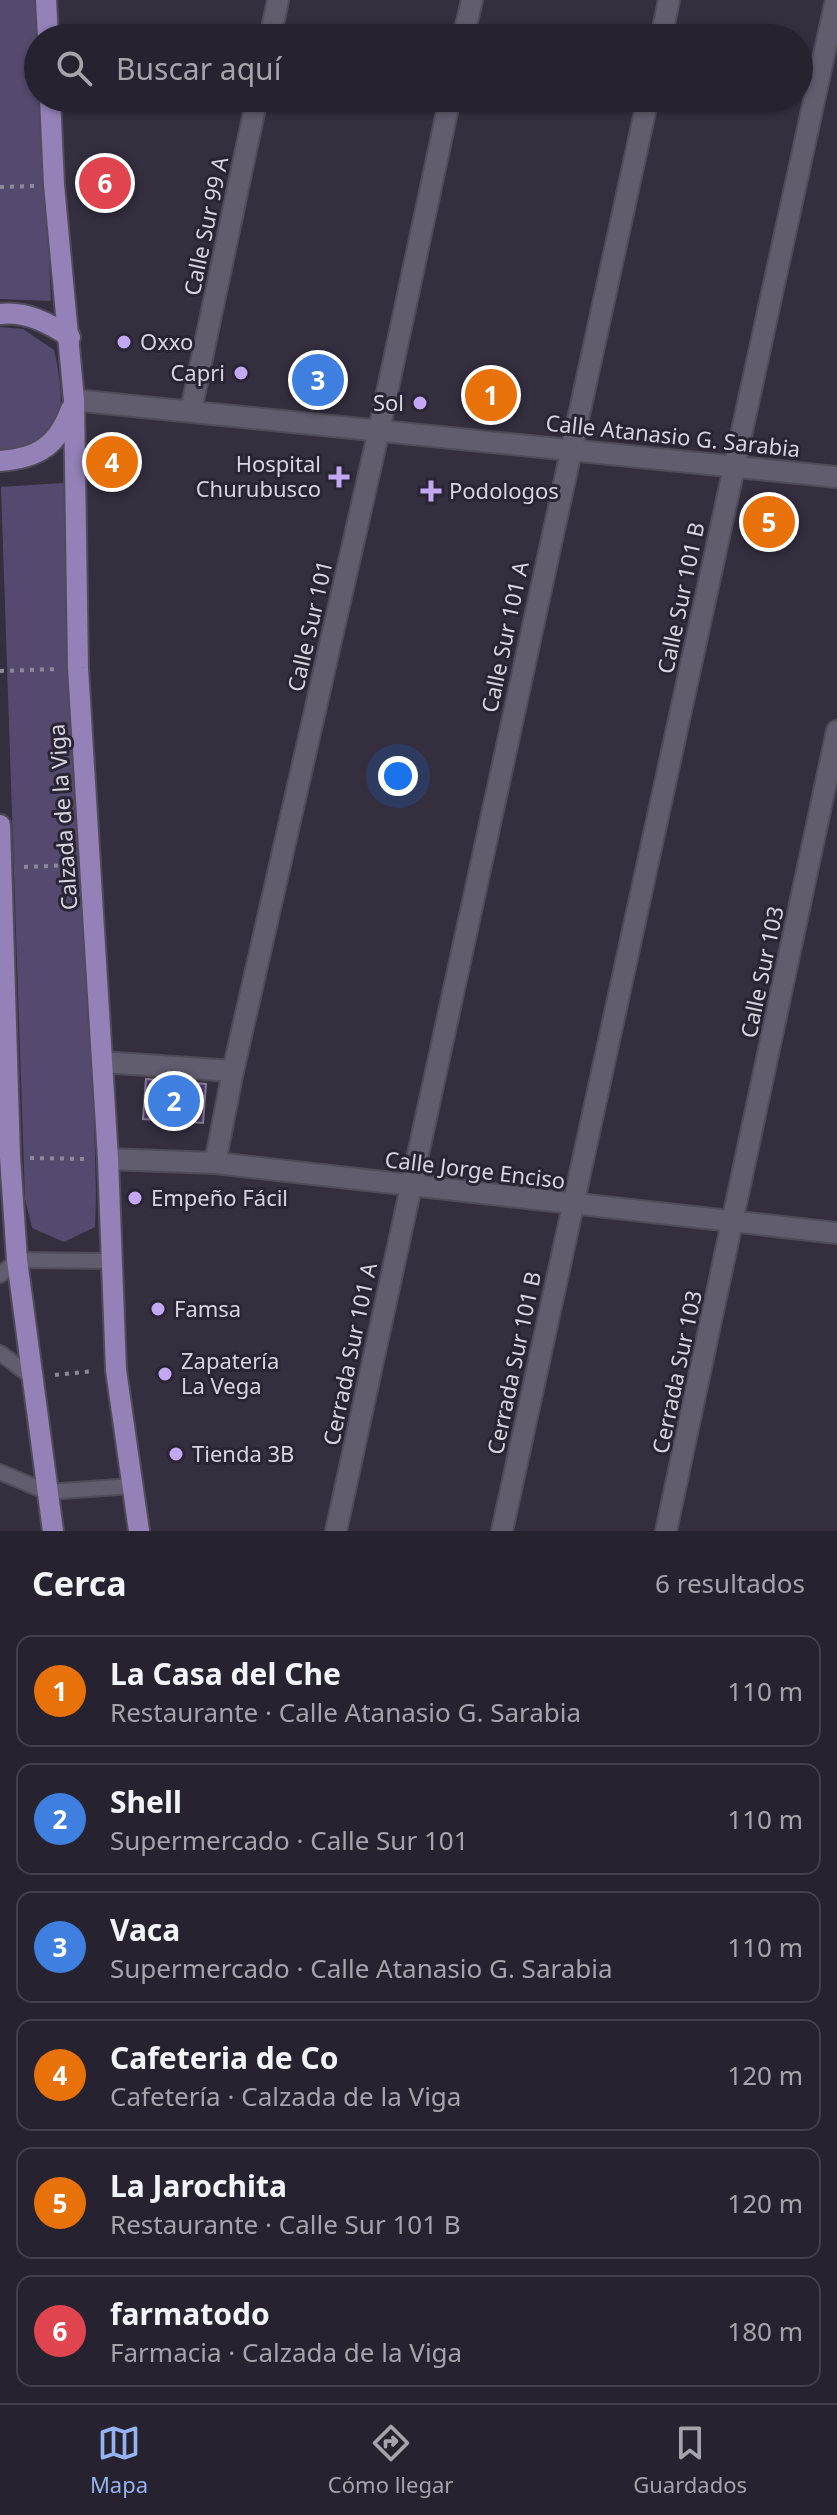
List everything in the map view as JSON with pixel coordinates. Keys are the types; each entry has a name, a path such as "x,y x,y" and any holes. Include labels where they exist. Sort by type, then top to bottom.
{"main road":[{"path":"46,0 47,24"},
{"name":"Calzada de la Viga","path":"51,112 54,185 74,400 78,668 108,1159 116,1370 139,1531"},
{"path":"0,314 32,317 51,324 70,337"},
{"path":"0,461 35,455 53,442 64,427 74,400"},
{"path":"0,825 6,1147 17,1260 53,1531"}],"street":[{"path":"273,24 278,0"},
{"path":"466,24 472,0"},
{"path":"664,24 669,0"},
{"name":"Calle Sur 101 B","path":"813,105 836,0"},
{"name":"Calle Sur 99 A","path":"191,410 254,112"},
{"name":"Calle Sur 101","path":"215,1163 447,112"},
{"name":"Calle Sur 101 A","path":"410,1186 645,112"},
{"name":"Calle Sur 101 B","path":"573,1206 812,112"},
{"name":"Calle Atanasio G. Sarabia","path":"74,400 837,477"},
{"name":"Calle Sur 103","path":"734,1223 837,731"},
{"path":"102,1062 233,1071"},
{"name":"Calle Jorge Enciso","path":"108,1159 215,1163 573,1206 837,1233"},
{"name":"Cerrada Sur 101 A","path":"336,1531 410,1186"},
{"name":"Cerrada Sur 101 B","path":"502,1531 573,1206"},
{"name":"Cerrada Sur 103","path":"666,1531 734,1223"}],"lane":[{"path":"0,1275 17,1260 111,1261"},
{"path":"0,1353 32,1377"},
{"path":"0,1472 47,1492 132,1486"}],"path":[{"path":"0,187 54,185"},
{"path":"0,671 78,668"},
{"path":"1,868 91,864"},
{"path":"6,1147 108,1159"},
{"path":"32,1377 116,1370"}],"shaded area":[{"path":"0,0 38,0 38,24 24,24 24,112 43,112 51,301 0,299"},
{"path":"0,327 23,329 54,350 60,405 51,432 23,448 0,451"},
{"path":"78,482 96,1196 95,1227 64,1242 32,1228 25,1199 1,487"}],"building":[{"path":"146,1079 206,1084 203,1123 143,1119"}],"place":[{"name":"farmatodo","path":"105,183"},
{"name":"Oxxo","path":"124,342"},
{"name":"Capri","path":"241,373"},
{"name":"Vaca","path":"318,380"},
{"name":"La Casa del Che","path":"491,395"},
{"name":"Sol","path":"420,403"},
{"name":"Cafeteria de Co","path":"112,462"},
{"name":"Hospital Churubusco","path":"339,477"},
{"name":"Podologos","path":"431,491"},
{"name":"La Jarochita","path":"769,522"},
{"name":"Shell","path":"174,1101"},
{"name":"Empeño Fácil","path":"135,1198"},
{"name":"Famsa","path":"158,1309"},
{"name":"Zapatería La Vega","path":"165,1374"},
{"name":"Tienda 3B","path":"176,1454"}]}
